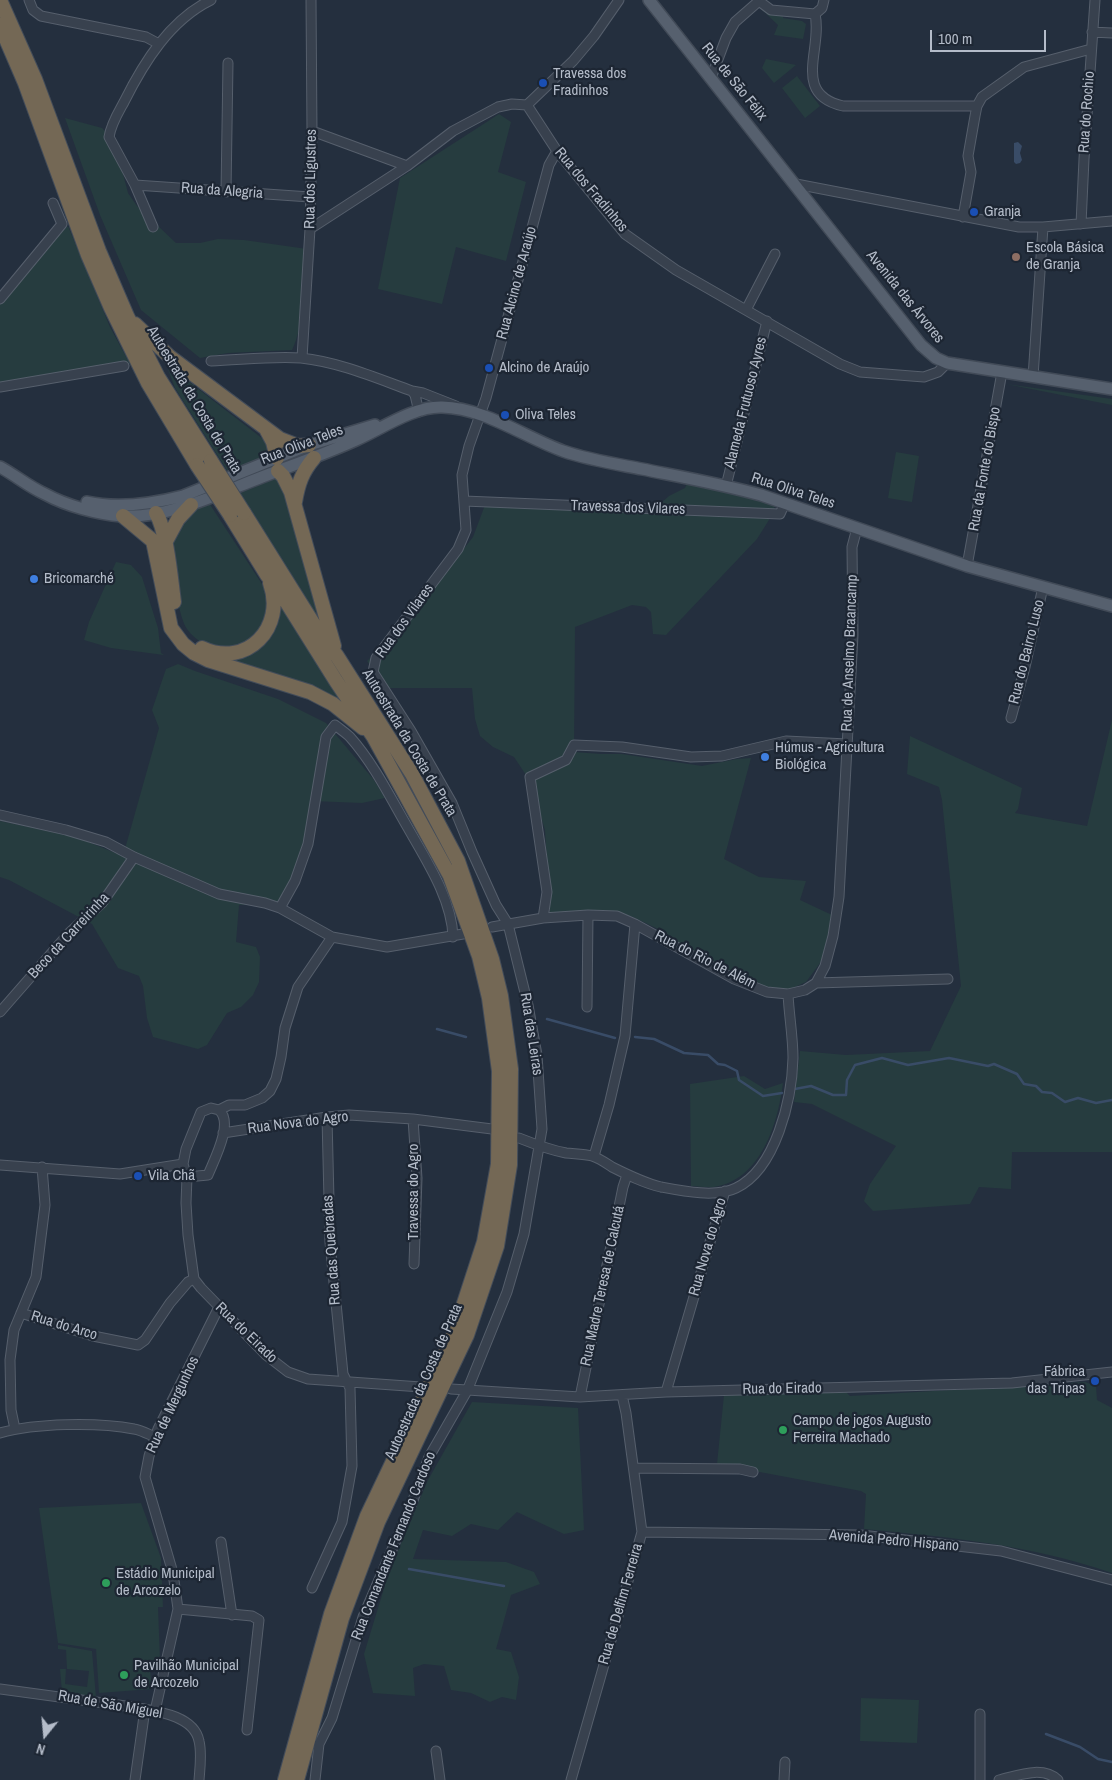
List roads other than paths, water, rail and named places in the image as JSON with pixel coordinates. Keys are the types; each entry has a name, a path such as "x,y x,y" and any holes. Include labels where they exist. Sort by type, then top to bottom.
{"highway":[{"name":"Autoestrada da Costa de Prata","path":"0,0 35,79 99,251 127,316 158,377 211,461 267,575 284,598 373,736 450,876 479,956 489,998 499,1071 498,1164 484,1242 455,1331 367,1516 331,1614 285,1780"},
{"name":"Autoestrada da Costa de Prata","path":"0,25 25,84 88,254 107,299 148,383 197,465 237,514 316,628 338,656 412,774 458,861 492,958 500,996 511,1069 510,1165 497,1246 467,1335 378,1522 342,1618 296,1780"},
{"path":"127,316 170,357 266,429 280,439 312,452 299,480 294,505"},
{"path":"266,429 273,442 275,466 283,476 291,492 338,656"},
{"path":"159,542 191,504"},
{"path":"156,513 160,520 159,542 171,628 183,644 194,653 208,660 310,692 333,704 373,736"},
{"path":"123,516 159,542 177,622 185,634 198,647 212,653 240,652 254,645 264,635 271,622 274,606 272,590 267,575"}],"main road":[{"name":"Rua de São Félix","path":"649,0 796,184"},
{"name":"Avenida das Árvores","path":"796,184 921,345 936,358 947,363 1112,388"},
{"name":"Rua Oliva Teles","path":"12,474 84,501 112,506 143,504 182,496 256,473 312,452 355,441 403,418 441,407 479,416 562,451 586,458 726,486 785,502 967,566 1112,606"},
{"name":"Rua Oliva Teles","path":"0,467 44,494 62,502 90,510 123,516 156,513 191,504 256,473"},
{"path":"143,504 156,513 166,500"}],"street":[{"path":"29,0 33,10 40,16 146,37 159,44"},
{"path":"153,227 109,137 111,127 138,73 159,44 179,22 211,0"},
{"name":"Rua dos Ligustres","path":"302,358 310,230 312,131 311,0"},
{"path":"310,230 407,166 453,131 498,107 512,104 527,105 573,61 594,36 619,0"},
{"path":"711,78 726,38 735,22 760,0 771,10 815,14 822,8 824,0"},
{"name":"Rua do Rochio","path":"1081,224 1095,0"},
{"path":"815,14 818,24 812,70 813,82 820,95 830,103 843,106 976,106"},
{"path":"1092,32 1112,33"},
{"path":"963,217 971,172 968,156 976,106 982,97 1024,67 1091,49"},
{"path":"226,192 228,63"},
{"name":"Rua dos Fradinhos","path":"527,105 557,151 625,234 676,270 840,364 860,372 924,377 938,372 947,363"},
{"path":"312,131 407,166"},
{"name":"Rua Alcino de Araújo","path":"479,416 486,398 549,165 557,151"},
{"path":"796,184 1019,227 1043,227 1112,221"},
{"name":"Rua da Alegria","path":"134,185 310,197"},
{"path":"812,206 816,196 824,190"},
{"path":"0,299 62,224 53,203"},
{"path":"1033,377 1043,227"},
{"path":"746,310 774,254"},
{"name":"Alameda Frutuoso Ayres","path":"726,486 767,321"},
{"name":"Rua Oliva Teles","path":"211,361 302,358 342,366 444,401 464,411"},
{"path":"0,387 124,366"},
{"name":"Rua da Fonte do Bispo","path":"967,566 1002,372"},
{"path":"416,392 424,399 422,411"},
{"name":"Rua dos Vilares","path":"479,416 462,476 466,530 458,549 376,658 373,672 411,731 452,803 488,888 508,924"},
{"name":"Travessa dos Vilares","path":"464,500 780,514 785,502"},
{"name":"Rua de Anselmo Braancamp","path":"816,983 825,966 833,936 839,897 853,635 852,547 857,528"},
{"name":"Rua do Bairro Luso","path":"1011,718 1043,587"},
{"path":"280,908 296,881 308,844 326,737 335,725 349,736 380,778 389,794 434,877 448,908 453,924 453,937"},
{"path":"543,918 547,892 530,777 566,760 574,745 622,747 691,756 722,756 786,741 847,744"},
{"path":"0,815 66,830 106,842 134,857 219,894 265,903 280,908 332,937 387,947 463,934"},
{"name":"Beco da Carreirinha","path":"0,1012 69,933 102,903 134,857"},
{"path":"586,1007 588,915"},
{"name":"Rua do Rio de Além","path":"492,927 543,918 588,915 617,916 734,979 767,992 788,994"},
{"name":"Rua das Leiras","path":"508,924 528,1005 537,1055 542,1129 540,1146"},
{"path":"594,1156 610,1105 625,1036 635,924"},
{"path":"219,1110 229,1105 245,1105 262,1098 270,1091 276,1079 285,1028 298,987 332,937"},
{"path":"725,1191 735,1189 755,1173 766,1160 779,1132 790,1090 793,1058 788,994 805,990 816,983 948,979"},
{"path":"187,1177 208,1175 220,1146 225,1124 223,1113 219,1110 211,1108 201,1112 182,1164 187,1177 186,1203 194,1279"},
{"name":"Rua Nova do Agro","path":"223,1133 327,1117 348,1116 413,1119 492,1129"},
{"name":"Rua das Quebradas","path":"312,1588 342,1522 352,1466 350,1388 343,1374 331,1251 327,1117"},
{"name":"Travessa do Agro","path":"413,1119 417,1178 414,1264"},
{"name":"Rua Nova do Agro","path":"519,1138 564,1152 594,1156 627,1175 659,1186 699,1193 725,1191 666,1392"},
{"name":"Rua Comandante Fernando Cardoso","path":"315,1780 319,1744 332,1718 364,1617 412,1503 429,1457 467,1391 507,1292 524,1234 540,1146"},
{"path":"0,1164 120,1174 182,1164"},
{"name":"Rua do Arco","path":"42,1167 45,1206 36,1277 21,1313 93,1336 138,1344 145,1340 170,1303 188,1282 194,1279"},
{"name":"Rua Madre Teresa de Calcutá","path":"580,1397 627,1175"},
{"name":"Rua do Eirado","path":"194,1279 266,1356 288,1372 308,1379 421,1387"},
{"name":"Rua de Mergunhos","path":"155,1711 178,1609 173,1573 145,1477 155,1437 219,1307"},
{"path":"15,1429 11,1410 10,1360 14,1330 21,1313"},
{"name":"Rua do Eirado","path":"451,1389 580,1397 666,1392 1012,1383 1112,1372"},
{"name":"Rua de Delfim Ferreira","path":"571,1780 642,1532 622,1395"},
{"path":"0,1433 15,1429 52,1426 94,1426 135,1429 155,1437"},
{"path":"634,1468 720,1469 753,1472"},
{"name":"Avenida Pedro Hispano","path":"642,1532 862,1535 1001,1551 1112,1580"},
{"path":"221,1542 232,1614"},
{"path":"178,1609 252,1616 259,1620 247,1730"},
{"name":"Rua de São Miguel","path":"0,1689 145,1709 184,1720 195,1731 200,1742 199,1780"},
{"path":"135,1780 145,1709"},
{"path":"980,1714 980,1780"},
{"path":"436,1751 440,1780"},
{"path":"784,1780 785,1762"},
{"path":"999,1780 1031,1772 1046,1773 1058,1780"}],"water":[{"path":"1018,142 1022,146 1020,153 1022,160 1016,164 1014,162 1014,143"}],"waterway":[{"path":"547,1019 615,1038"},
{"path":"437,1029 466,1037"},
{"path":"635,1037 654,1039 684,1053 708,1055 718,1064 737,1071 739,1080 763,1096 782,1093"},
{"path":"795,1089 811,1086 833,1095 846,1095 847,1080 855,1065 882,1058 908,1065 949,1058 988,1066 994,1064 1017,1074 1024,1084 1036,1086 1042,1092 1052,1093 1065,1102 1078,1098 1096,1103 1112,1100"},
{"path":"409,1569 504,1586"},
{"path":"1046,1734 1080,1747 1098,1759 1112,1762"}],"place":[{"name":"Travessa dos Fradinhos","path":"543,83"},
{"name":"Granja","path":"974,212"},
{"name":"Escola Básica de Granja","path":"1016,257"},
{"name":"Alcino de Araújo","path":"489,368"},
{"name":"Oliva Teles","path":"505,415"},
{"name":"Bricomarché","path":"34,579"},
{"name":"Húmus - Agricultura Biológica","path":"765,757"},
{"name":"Vila Chã","path":"138,1176"},
{"name":"Fábrica das Tripas","path":"1095,1381"},
{"name":"Campo de jogos Augusto Ferreira Machado","path":"783,1430"},
{"name":"Estádio Municipal de Arcozelo","path":"106,1583"},
{"name":"Pavilhão Municipal de Arcozelo","path":"124,1675"}]}
